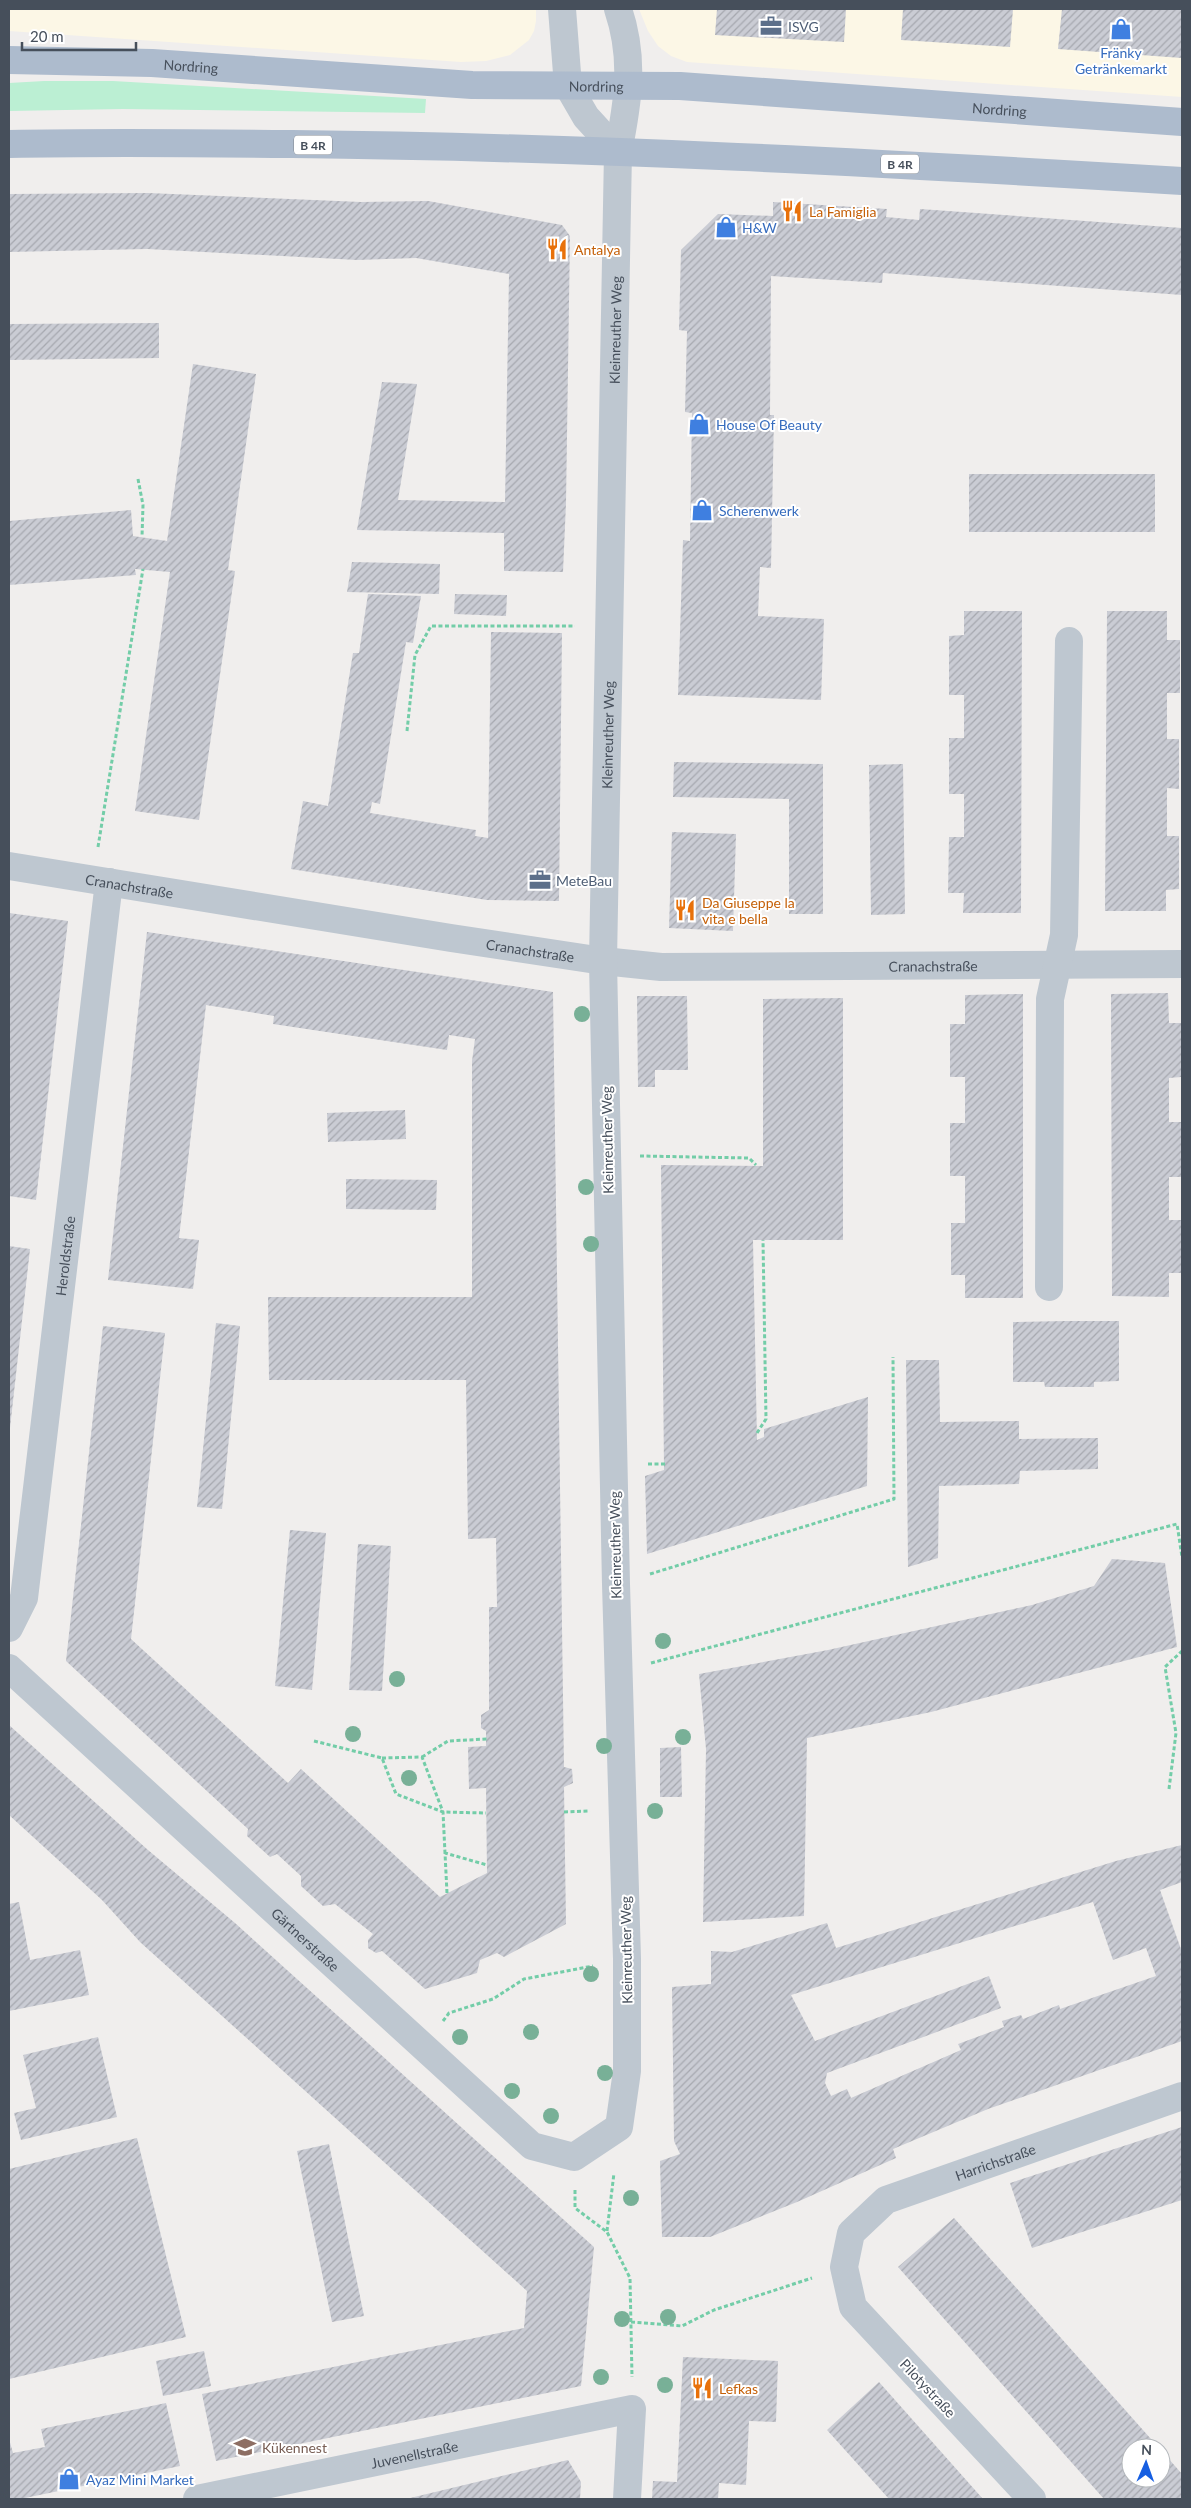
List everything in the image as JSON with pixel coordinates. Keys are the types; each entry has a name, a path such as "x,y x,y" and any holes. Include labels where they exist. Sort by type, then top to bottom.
{"main road":[{"name":"Nordring","path":"9,60 152,63 472,85 568,86 630,84 720,88 1182,122"},
{"name":"B 4R","path":"9,144 144,143 476,146 863,162 1182,182"}],"street":[{"path":"562,9 568,86 586,116 618,152"},
{"name":"Kleinreuther Weg","path":"618,9 629,62 630,84 618,152 603,961 616,1584 627,1959 627,2072 619,2127"},
{"path":"1048,1287 1050,999 1064,935 1069,641"},
{"name":"Cranachstraße","path":"9,866 451,938 603,961 661,967 1182,964"},
{"name":"Heroldstraße","path":"9,1628 24,1598 101,881"},
{"name":"Gärtnerstraße","path":"9,1668 532,2146 574,2157"},
{"name":"Harrichstraße","path":"844,2267 852,2233 886,2200 1182,2096"},
{"path":"574,2157 619,2127"},
{"name":"Pilotystraße","path":"844,2267 853,2307 1032,2499"},
{"name":"Juvenellstraße","path":"197,2499 632,2409 627,2499"}],"path":[{"path":"138,479 143,505 142,537"},
{"path":"101,881 143,569"},
{"path":"407,731 415,655 431,626 610,626"},
{"path":"607,1156 749,1158 756,1165"},
{"path":"756,1433 766,1419 763,1240"},
{"path":"616,1584 894,1499 893,1357"},
{"path":"619,1671 1177,1524 1182,1557"},
{"path":"1170,1789 1176,1733 1166,1667 1182,1651"},
{"path":"314,1741 382,1758 422,1757 448,1741 486,1739"},
{"path":"422,1757 443,1812 447,1893"},
{"path":"382,1758 396,1794 443,1812 486,1813"},
{"path":"445,1853 487,1865"},
{"path":"423,2047 449,2013 493,1999 524,1979 627,1959"},
{"path":"607,2232 619,2127"},
{"path":"574,2157 575,2208 607,2232 630,2278 632,2352"},
{"path":"631,2322 682,2326 723,2306 844,2267"}],"shaded area":[{"path":"9,9 536,9 536,21 534,31 529,40 510,55 486,61 461,62 9,31"},
{"path":"639,9 1182,9 1182,97 687,62 671,56 658,46 648,31"}],"green space":[{"path":"113,81 426,99 425,113 123,109 9,111 9,83"}],"building":[{"path":"717,9 846,9 844,42 715,35"},
{"path":"903,9 1013,9 1010,47 901,40"},
{"name":"Fränky Getränkemarkt","path":"1062,9 1182,9 1182,58 1058,49"},
{"path":"148,193 361,202 428,201 562,225 570,236 566,503 563,572 504,571 504,533 357,530 382,382 417,384 398,500 505,502 509,274 416,258 357,260 147,249 9,252 9,194"},
{"path":"773,202 887,209 886,217 919,220 920,209 1182,228 1182,295 883,273 882,283 771,276 770,415 774,415 771,568 760,567 758,616 824,619 821,700 678,695 683,540 690,541 692,413 685,412 687,331 679,330 681,250 718,214 773,216"},
{"path":"159,323 159,358 9,360 9,324"},
{"path":"193,364 256,374 228,570 235,571 199,820 135,811 170,572 135,569 136,575 9,585 9,521 131,510 133,536 167,541"},
{"path":"969,474 1155,474 1155,532 969,532"},
{"path":"352,562 440,564 439,594 347,592"},
{"path":"368,594 421,596 413,643 406,642 380,804 372,802 370,813 476,830 475,836 488,838 491,632 562,633 559,901 487,900 291,869 303,801 328,806 353,653 359,653"},
{"path":"455,594 507,595 506,616 454,614"},
{"path":"964,611 1022,611 1021,913 963,913 964,893 948,893 949,837 964,837 964,794 949,794 949,738 964,738 964,695 949,695 949,636 964,635"},
{"path":"1107,611 1167,611 1167,640 1180,640 1180,693 1167,693 1167,739 1179,739 1179,789 1167,788 1167,836 1179,836 1179,889 1166,890 1166,911 1105,911"},
{"path":"674,762 823,764 823,914 789,914 789,799 673,797"},
{"path":"903,764 905,914 871,915 869,765"},
{"path":"672,832 736,834 733,931 669,928"},
{"path":"9,913 68,921 36,1200 9,1196"},
{"path":"147,932 553,992 564,1767 572,1769 573,1783 564,1787 566,1924 504,1957 497,1953 480,1960 477,1973 425,1989 382,1951 376,1953 368,1948 368,1940 373,1934 335,1904 323,1906 301,1886 301,1876 277,1854 270,1857 247,1836 248,1829 66,1661 103,1326 165,1333 131,1639 288,1783 301,1769 440,1897 487,1873 486,1788 469,1789 468,1747 486,1746 486,1731 481,1728 481,1715 489,1710 489,1607 497,1607 496,1538 468,1539 466,1380 269,1380 268,1297 472,1297 472,1061 475,1039 449,1035 447,1050 273,1024 274,1016 206,1005 179,1238 199,1240 193,1289 108,1280"},
{"path":"1168,993 1169,1023 1181,1023 1181,1077 1169,1078 1169,1122 1181,1122 1181,1177 1169,1177 1169,1220 1182,1220 1182,1273 1169,1273 1169,1297 1112,1296 1111,994"},
{"path":"1023,994 1023,1298 965,1298 965,1275 951,1275 951,1223 965,1223 965,1176 950,1176 950,1123 965,1123 965,1077 950,1077 950,1024 965,1024 965,995"},
{"path":"637,996 687,996 688,1070 655,1070 655,1087 638,1087"},
{"path":"843,998 843,1240 753,1240 757,1440 764,1437 764,1429 868,1397 867,1486 647,1554 645,1476 664,1470 661,1165 763,1166 763,999"},
{"path":"405,1110 406,1139 328,1142 327,1113"},
{"path":"346,1179 437,1180 436,1210 346,1209"},
{"path":"9,1246 30,1249 10,1428 9,1428"},
{"path":"1119,1321 1119,1381 1094,1382 1094,1387 1045,1387 1044,1382 1013,1382 1013,1322"},
{"path":"216,1323 240,1326 222,1509 197,1507"},
{"path":"906,1360 939,1360 940,1422 1019,1421 1019,1439 1098,1438 1098,1469 1020,1471 1019,1484 939,1486 938,1558 908,1567"},
{"path":"290,1530 326,1533 312,1690 275,1686"},
{"path":"358,1544 391,1546 382,1691 349,1690"},
{"path":"1112,1559 1165,1563 1177,1647 931,1712 807,1738 804,1916 703,1922 706,1749 699,1674 828,1650 1032,1605 1094,1586"},
{"path":"9,1725 148,1850 235,1923 594,2247 581,2386 216,2461 202,2394 524,2328 527,2291 140,1942 102,1900 9,1815"},
{"path":"681,1747 682,1797 660,1797 660,1748"},
{"path":"1182,1845 1182,1882 1160,1890 1182,1952 1182,2041 988,2109 893,2149 896,2158 797,2202 710,2237 662,2237 660,2161 680,2154 674,2141 672,1987 711,1984 711,1951 732,1952 827,1923 836,1948 1116,1861","holes":["1093,1902 1113,1960 1146,1948 1156,1976 1060,2009 1059,2005 1023,2019 1021,2015 1002,2021 1004,2027 958,2044 961,2050 851,2098 847,2089 831,2096 825,2083 827,2073 1001,2008 989,1976 815,2041 791,1995"]},
{"path":"19,1902 30,1960 80,1950 89,1995 9,2011 9,1904"},
{"path":"98,2037 117,2117 21,2140 14,2113 36,2108 23,2055"},
{"path":"1182,2127 1182,2200 1032,2248 1010,2183"},
{"path":"137,2138 186,2337 9,2379 9,2169"},
{"path":"329,2144 364,2316 332,2322 297,2151"},
{"path":"954,2218 1150,2438 1121,2438 1121,2488 1171,2488 1171,2461 1182,2474 1182,2499 1104,2499 898,2267"},
{"path":"204,2351 211,2386 163,2396 156,2361"},
{"path":"683,2357 778,2361 776,2422 749,2421 746,2485 719,2483 718,2499 652,2499 653,2481 677,2482"},
{"path":"879,2382 983,2499 889,2499 827,2430"},
{"path":"166,2403 180,2466 20,2499 9,2499 9,2439 13,2453 45,2447 41,2429"},
{"path":"568,2460 581,2482 580,2499 406,2499"}],"place":[{"name":"ISVG","path":"771,26"},
{"name":"Fränky Getränkemarkt","path":"1121,29"},
{"name":"La Famiglia","path":"792,211"},
{"name":"H&W","path":"726,227"},
{"name":"Antalya","path":"557,249"},
{"name":"House Of Beauty","path":"699,424"},
{"name":"Scherenwerk","path":"702,510"},
{"name":"MeteBau","path":"540,880"},
{"name":"Da Giuseppe la vita e bella","path":"685,910"},
{"name":"Lefkas","path":"702,2388"},
{"name":"Kükennest","path":"245,2447"},
{"name":"Ayaz Mini Market","path":"69,2479"}]}
